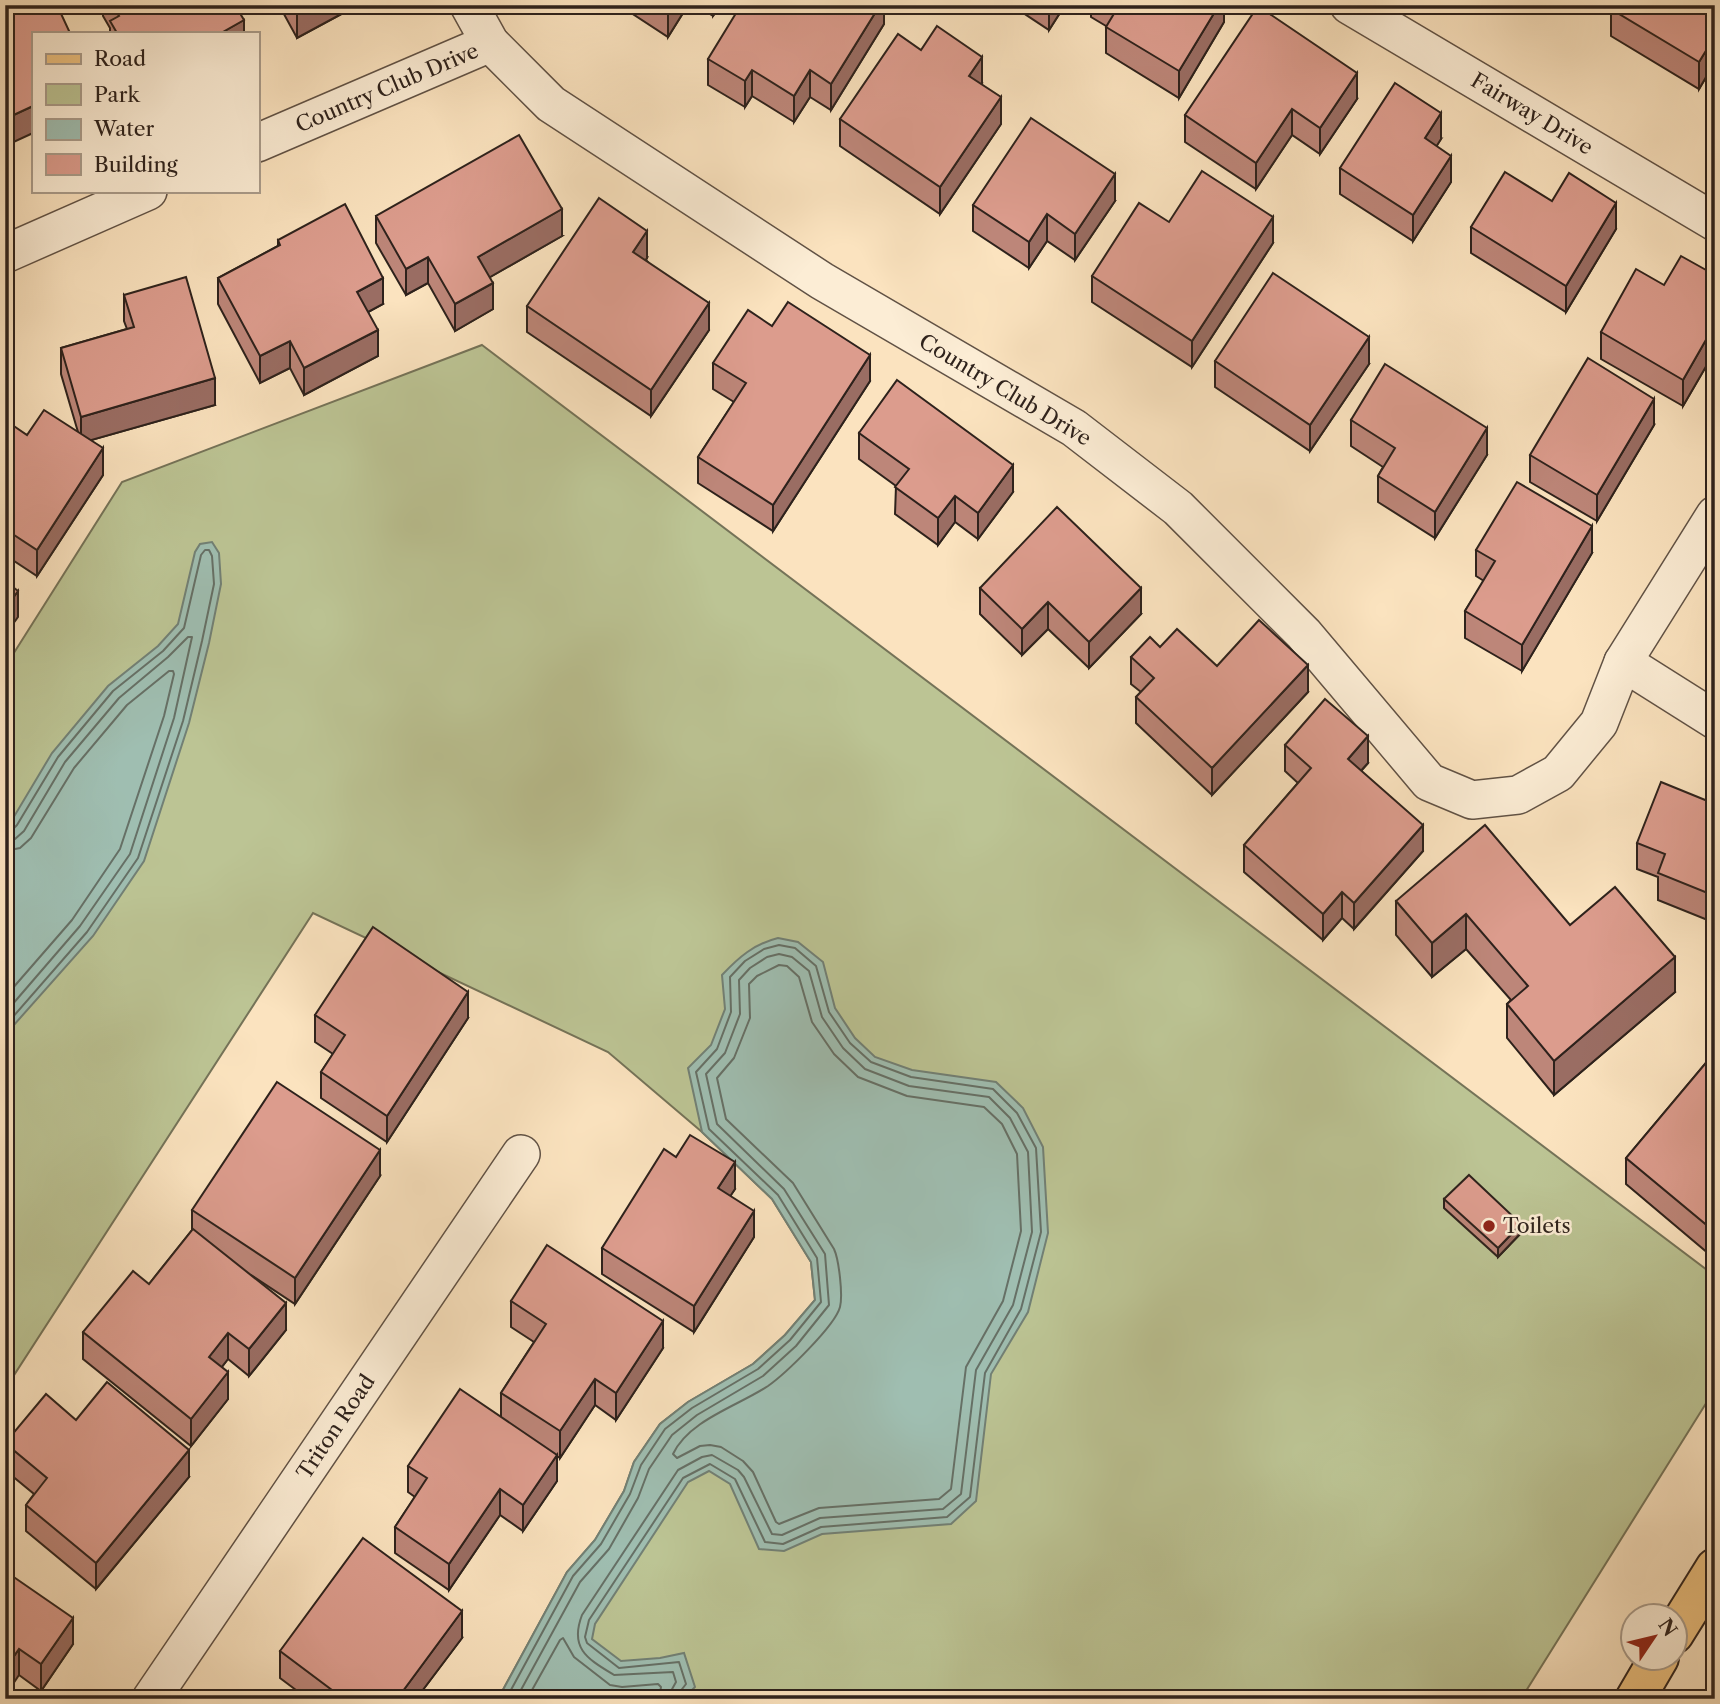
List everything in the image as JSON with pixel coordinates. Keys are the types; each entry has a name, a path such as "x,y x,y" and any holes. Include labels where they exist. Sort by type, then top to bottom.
{"main road":[{"path":"1688,1613 1715,1568"},
{"path":"1635,1699 1651,1672"}],"street":[{"path":"469,5 490,43"},
{"name":"Fairway Drive","path":"1349,5 1715,222"},
{"name":"Country Club Drive","path":"259,143 490,43 551,104 822,281 1073,428 1178,508 1304,634 1429,782 1472,800 1518,795 1558,773 1599,723 1623,662"},
{"path":"5,254 146,192"},
{"path":"1715,515 1623,662 1715,720"},
{"name":"Triton Road","path":"151,1699 521,1154"}],"green space":[{"path":"482,345 1715,1276 1715,1389 1521,1699 498,1699 567,1572 595,1540 624,1491 634,1462 660,1424 688,1402 753,1364 785,1335 815,1300 811,1262 772,1199 702,1132 608,1052 313,913 5,1389 5,667 122,482"}],"water":[{"path":"212,542 219,553 221,584 209,643 189,723 144,861 93,936 5,1035 5,827 12,820 52,753 108,686 158,646 178,624 195,552 200,544"},
{"path":"778,938 798,942 823,962 835,1008 855,1038 875,1057 912,1070 996,1082 1023,1108 1043,1147 1048,1233 1028,1312 991,1374 976,1501 951,1524 822,1534 784,1551 759,1549 730,1484 709,1471 688,1482 595,1624 592,1639 621,1661 684,1653 695,1687 683,1699 498,1699 567,1572 595,1540 624,1491 634,1462 660,1424 688,1402 753,1364 785,1335 815,1300 811,1262 772,1199 702,1132 688,1068 711,1045 725,1009 722,975 747,952"}],"building":[{"path":"25,5 57,5 70,32 32,32 32,106 5,119 5,15"},
{"path":"112,5 235,5 244,20 223,32 116,32 110,21 119,16"},
{"path":"294,5 310,5 297,12"},
{"path":"660,5 672,5 668,11"},
{"path":"741,5 880,5 831,84 810,70 794,96 752,70 745,81 708,59"},
{"path":"1115,5 1219,5 1179,71 1106,27 1118,7"},
{"path":"1613,5 1715,5 1715,36 1699,62 1611,9"},
{"path":"1258,6 1357,73 1320,128 1292,109 1256,163 1185,115"},
{"path":"937,26 982,57 969,76 1001,97 940,187 840,119 898,34 921,50"},
{"path":"1395,83 1441,113 1425,138 1451,156 1413,215 1340,168"},
{"path":"1031,118 1115,174 1075,234 1047,214 1029,242 973,205"},
{"path":"519,135 562,209 478,257 493,283 455,304 428,257 406,269 376,216"},
{"path":"1202,171 1273,217 1192,341 1092,276 1139,203 1169,222"},
{"path":"1505,172 1552,201 1569,173 1616,203 1566,286 1471,227"},
{"path":"599,198 647,231 633,252 709,303 651,390 527,306"},
{"path":"345,204 383,278 357,292 378,330 304,368 290,341 260,356 218,278 280,245 278,240"},
{"path":"1681,256 1715,275 1715,324 1683,380 1601,332 1636,269 1664,285"},
{"path":"1273,273 1369,337 1310,425 1215,361"},
{"path":"186,277 215,378 81,417 61,348 134,327 124,295"},
{"path":"788,302 870,355 773,505 698,457 746,383 713,363 748,310 772,326"},
{"path":"1588,358 1654,399 1597,495 1530,455"},
{"path":"1385,364 1487,428 1435,512 1378,476 1395,448 1351,420"},
{"path":"897,380 1013,465 978,513 955,496 938,518 895,487 909,469 859,433"},
{"path":"44,410 103,448 37,550 5,529 5,426 8,422 27,435"},
{"path":"1517,482 1592,526 1522,645 1465,611 1495,561 1476,550"},
{"path":"1057,507 1141,588 1089,642 1048,602 1022,629 980,588"},
{"path":"5,581 18,591 5,609"},
{"path":"1259,620 1308,665 1212,768 1136,697 1154,678 1131,657 1150,637 1160,647 1177,629 1217,666"},
{"path":"1325,699 1368,736 1348,759 1423,825 1354,903 1342,892 1323,914 1244,845 1311,768 1285,745"},
{"path":"1661,782 1715,804 1715,896 1658,873 1665,854 1637,843"},
{"path":"1485,825 1570,925 1615,887 1675,957 1554,1061 1507,1004 1528,986 1466,914 1432,943 1396,901"},
{"path":"373,927 468,992 387,1116 321,1072 345,1035 315,1015"},
{"path":"1715,1052 1715,1232 1626,1158"},
{"path":"277,1082 380,1150 295,1278 192,1210"},
{"path":"690,1135 735,1162 718,1188 754,1211 694,1306 602,1248 664,1149 676,1157"},
{"name":"Toilets","path":"1469,1175 1521,1224 1498,1248 1444,1199"},
{"path":"193,1229 286,1303 249,1349 228,1333 209,1357 228,1372 191,1419 83,1332 133,1271 149,1284"},
{"path":"547,1245 663,1321 616,1393 595,1379 560,1431 501,1393 546,1324 511,1301"},
{"path":"107,1382 189,1450 96,1563 26,1505 47,1478 5,1443 46,1394 76,1420"},
{"path":"460,1389 557,1455 523,1505 500,1489 449,1564 395,1527 427,1478 408,1466"},
{"path":"363,1538 462,1611 397,1699 344,1699 280,1651"},
{"path":"5,1571 73,1618 41,1664 19,1649 5,1669"}],"place":[{"name":"Toilets","path":"1489,1226"}]}
